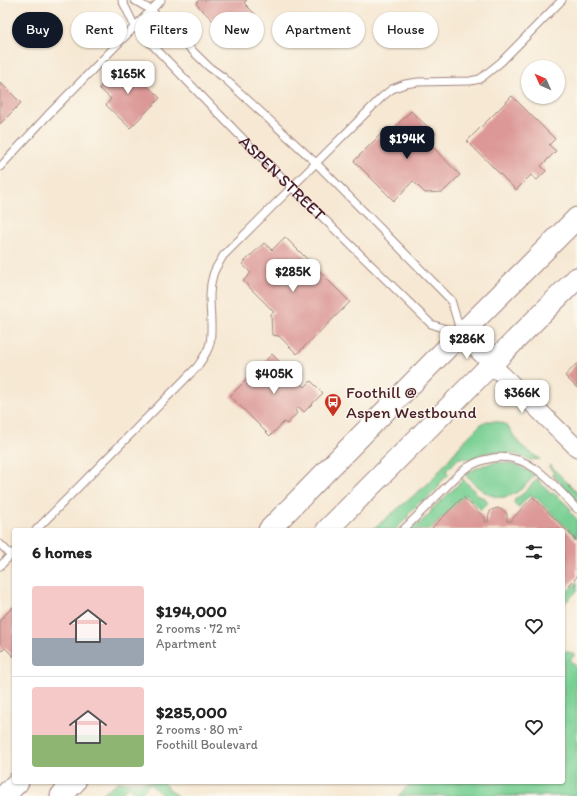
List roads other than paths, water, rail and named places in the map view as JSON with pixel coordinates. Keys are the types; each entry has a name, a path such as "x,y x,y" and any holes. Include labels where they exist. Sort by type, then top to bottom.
{"main road":[{"path":"271,528 577,218"},
{"path":"329,528 577,278"},
{"path":"4,796 16,784"},
{"path":"62,796 73,784"}],"street":[{"name":"ASPEN STREET","path":"461,334 577,448"}],"lane":[{"name":"ASPEN STREET","path":"122,0 135,27"},
{"name":"ASPEN STREET","path":"134,0 151,10 209,67 223,76 316,163 451,300 461,334"},
{"path":"151,10 161,0"},
{"path":"38,528 197,367 204,358 210,344 211,287 213,274 223,256 382,97 392,89 405,84 418,82 470,81 480,79 501,62 562,0"},
{"path":"0,168 47,116 135,27"},
{"name":"ASPEN STREET","path":"155,48 246,142 431,324 461,334"},
{"path":"405,528 467,467 476,462 499,457 510,457 534,468 577,509"},
{"path":"0,544 12,554"},
{"path":"0,566 12,556"}],"place":[{"name":"Foothill @ Aspen Westbound","path":"333,417"}]}
